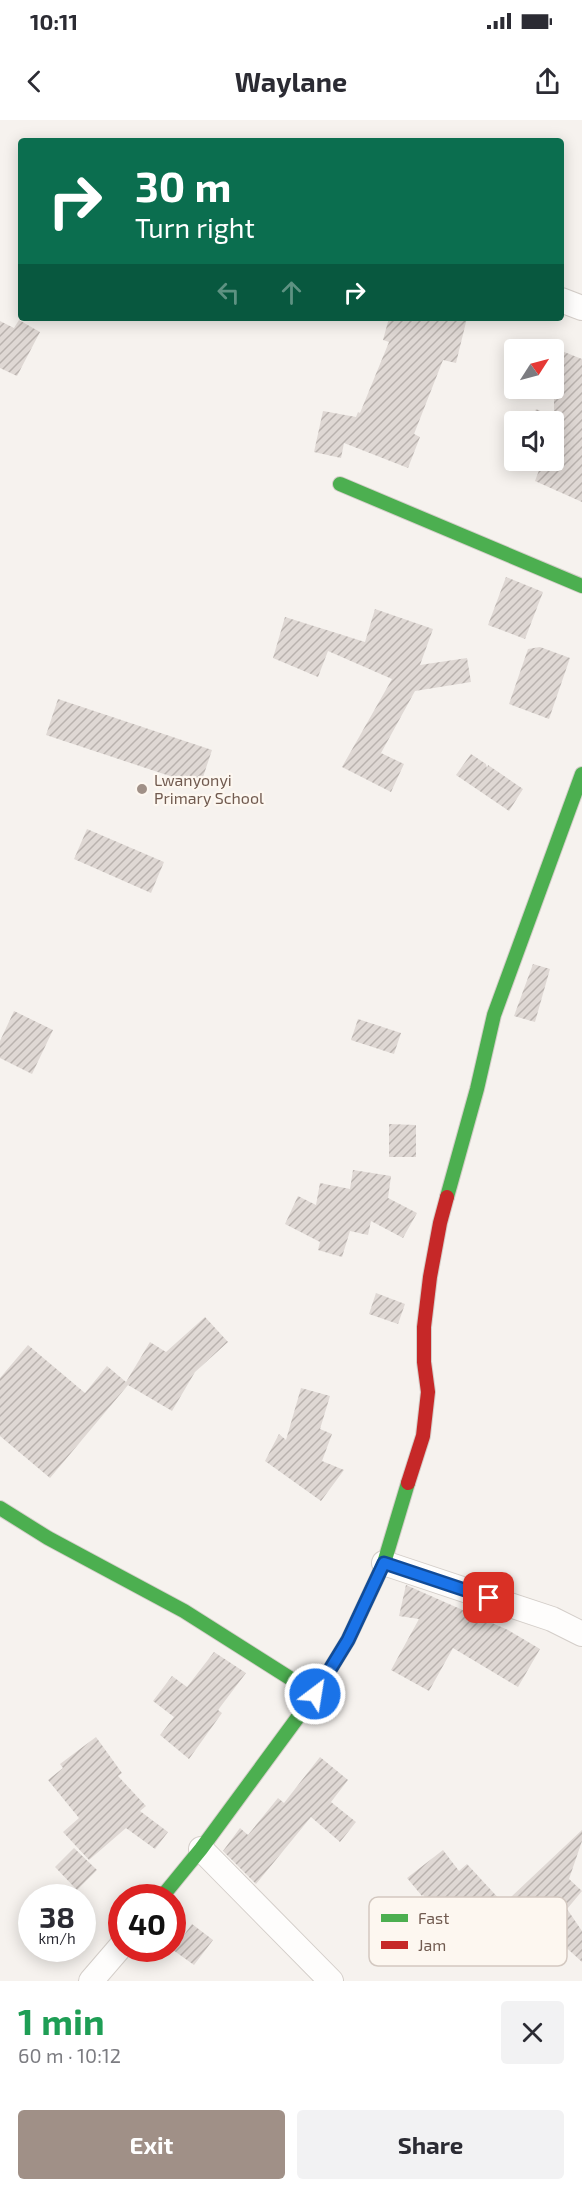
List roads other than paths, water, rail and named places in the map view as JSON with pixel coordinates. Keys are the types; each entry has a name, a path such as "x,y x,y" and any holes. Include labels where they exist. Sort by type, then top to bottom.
{"street":[{"path":"564,301 582,308"},
{"path":"340,484 582,586"},
{"path":"173,1884 201,1850 315,1694 348,1640 384,1563 423,1436 428,1392 424,1362 424,1327 429,1277 440,1223 494,1015 582,774"},
{"path":"0,1508 48,1538 184,1611 315,1694"},
{"path":"384,1563 552,1618 582,1634"},
{"path":"201,1850 331,1981"},
{"path":"91,1981 108,1961"}],"place":[{"name":"Lwanyonyi Primary School","path":"142,789"}]}
